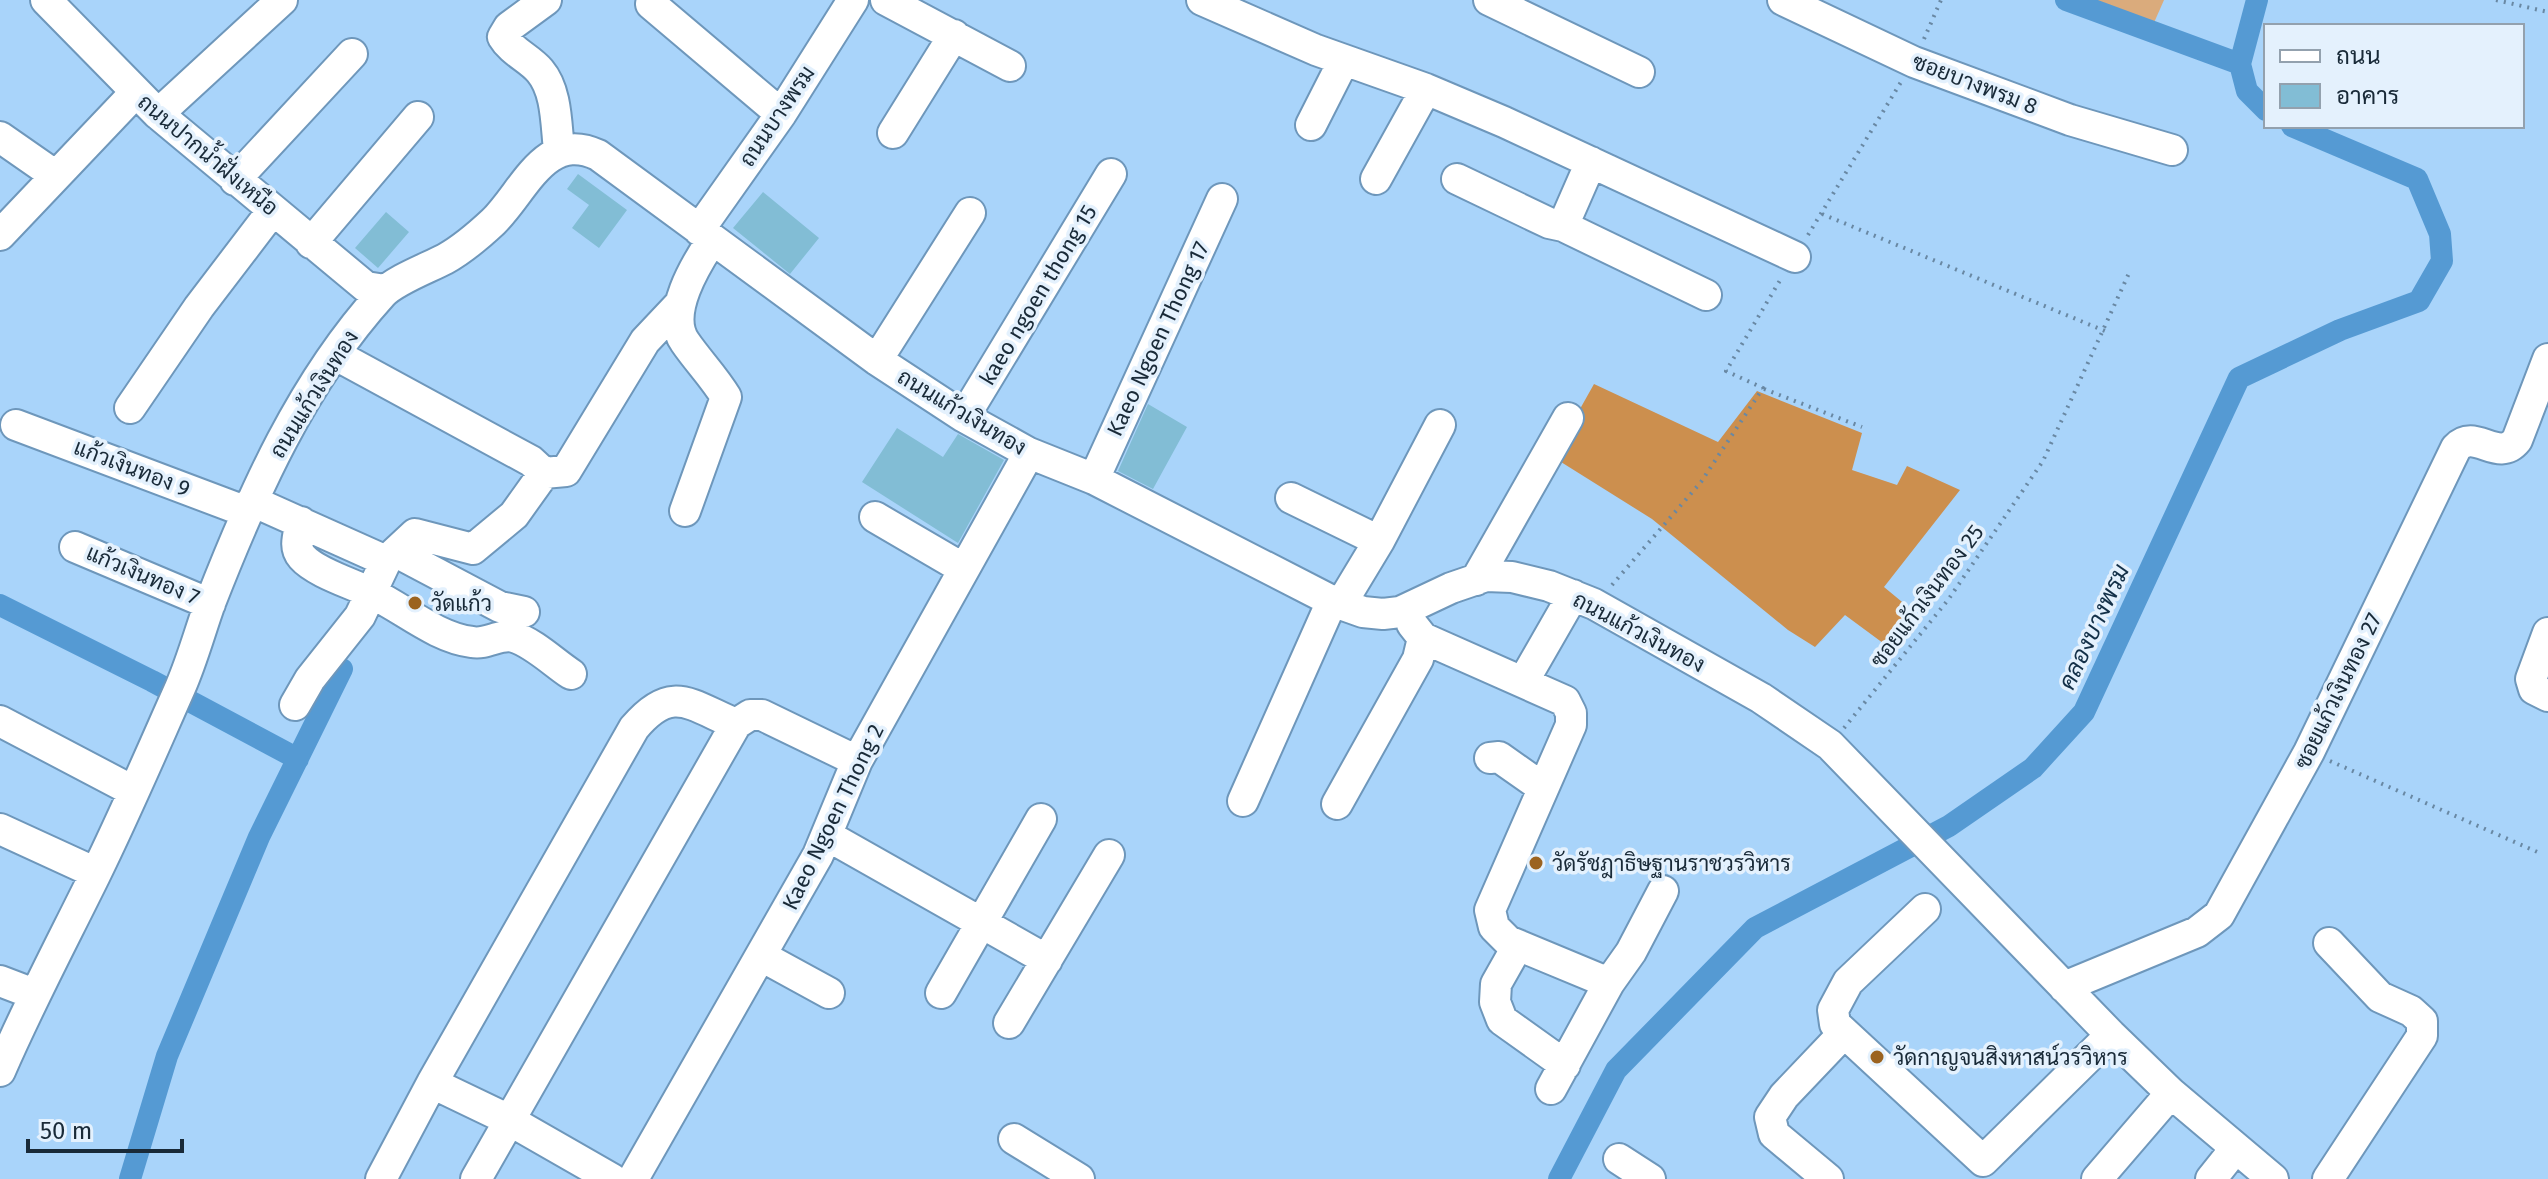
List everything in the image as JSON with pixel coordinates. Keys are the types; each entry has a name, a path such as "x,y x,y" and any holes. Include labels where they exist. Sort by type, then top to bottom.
{"street":[{"name":"ถนนปากน้ำฝั่งเหนือ","path":"46,0 135,93 235,180 366,287 385,290"},
{"path":"158,114 282,0"},
{"path":"546,0 509,27 503,37 508,45 540,71 550,86 559,150"},
{"path":"886,0 1010,66"},
{"path":"1202,0 1344,60 1426,89 1795,257"},
{"path":"1489,0 1639,72"},
{"name":"ซอยบางพรม 8","path":"1783,0 1914,62 2070,120 2172,150"},
{"path":"651,4 781,114"},
{"name":"ถนนบางพรม","path":"544,473 566,471 645,341 678,306 706,235 781,114 843,4"},
{"path":"893,133 954,35"},
{"path":"235,180 352,54"},
{"path":"1311,125 1344,60"},
{"path":"1376,179 1426,89"},
{"path":"0,235 135,93"},
{"path":"311,243 418,117"},
{"path":"0,137 56,176"},
{"name":"ถนนแก้วเงินทอง","path":"0,1071 34,994 96,873 182,684 210,604 250,507 290,423 385,290 449,257 477,237 501,214 540,165 559,150 585,149 598,155 877,360 964,417 1029,453 1094,479 1336,603 1373,613 1400,612 1451,588 1486,576 1512,577 1549,586 1583,600 1761,698 1830,745 2111,1035 2171,1093 2273,1179"},
{"path":"1563,226 1591,162"},
{"name":"kaeo ngoen thong 15","path":"964,417 1111,174"},
{"path":"1457,179 1706,295"},
{"name":"Kaeo Ngoen Thong 17","path":"1094,479 1222,199"},
{"path":"130,408 199,307 273,210"},
{"path":"877,360 970,213"},
{"path":"678,306 678,328 684,341 726,397 685,511"},
{"path":"295,705 310,679 360,616 391,557 415,534 473,549 514,515 544,473 531,461 336,355"},
{"name":"ซอยแก้วเงินทอง 27","path":"2064,987 2197,932 2219,915 2309,752 2456,448 2461,442 2469,440 2505,450 2512,447 2548,359"},
{"path":"1476,580 1568,418"},
{"name":"แก้วเงินทอง 9","path":"16,425 301,522 391,557 500,607 524,612"},
{"path":"1243,801 1336,603 1379,541 1440,425"},
{"name":"Kaeo Ngoen Thong 2","path":"633,1179 763,957 828,836 857,761 1029,453"},
{"path":"1291,498 1379,541"},
{"path":"875,517 964,569"},
{"path":"301,522 296,547 311,565 373,593 445,633 483,643 510,635 571,674"},
{"name":"แก้วเงินทอง 7","path":"75,547 210,604"},
{"path":"1523,682 1583,600"},
{"path":"1400,612 1423,638 1565,701 1571,713 1571,725 1490,910 1494,927 1508,941 1609,983"},
{"path":"2548,633 2531,679 2534,689 2548,696"},
{"path":"1337,804 1418,659 1423,638"},
{"path":"381,1179 432,1083 634,728 649,710 660,703 677,699 736,724"},
{"path":"476,1179 736,724 750,715 762,715 857,761"},
{"path":"0,721 133,791"},
{"path":"1490,758 1499,757 1543,788"},
{"path":"941,993 1041,819"},
{"path":"0,829 96,873"},
{"path":"828,836 1047,960"},
{"path":"1009,1023 1109,855"},
{"path":"1518,945 1496,984 1495,1002 1502,1020 1558,1077 1663,891"},
{"path":"1925,909 1848,982 1833,1010 1835,1024 1975,1170 2111,1035"},
{"path":"2328,1179 2422,1036 2422,1021 2411,1011 2380,997 2329,943"},
{"path":"763,957 829,993"},
{"path":"0,981 34,994"},
{"path":"1828,1179 1774,1134 1770,1117 1784,1096 1843,1034"},
{"path":"432,1083 509,1120 612,1179"},
{"path":"2097,1179 2171,1093"},
{"path":"1014,1139 1068,1176"},
{"path":"2211,1179 2235,1149"},
{"path":"1619,1159 1650,1179"}],"path":[{"path":"1862,427 1726,371 1914,62 1941,0"},
{"path":"2496,0 2548,12"},
{"path":"1822,214 2105,331"},
{"name":"ซอยแก้วเงินทอง 25","path":"1830,745 1948,600 2043,461 2130,271"},
{"path":"1583,600 1684,505 1716,462 1763,388"},
{"path":"2309,752 2542,854"}],"shaded area":[{"path":"2085,0 2164,0 2153,25"},
{"path":"1594,384 1718,442 1757,391 1862,433 1852,470 1897,485 1907,466 1960,490 1884,587 1913,611 1887,646 1845,615 1815,647 1788,630 1652,519 1553,457"}],"building":[{"path":"578,174 627,210 599,248 572,228 589,205 567,189"},
{"path":"763,192 819,238 790,274 733,228"},
{"path":"386,212 409,232 378,268 355,248"},
{"path":"1148,404 1187,427 1153,489 1118,471"},
{"path":"897,428 943,457 958,434 1004,460 958,543 862,482"}],"waterway":[{"path":"2066,0 2240,64"},
{"name":"คลองบางพรม","path":"2257,0 2240,64 2247,91 2264,108"},
{"name":"คลองบางพรม","path":"1559,1179 1616,1070 1755,928 1949,826 2033,768 2084,712 2239,378 2340,330 2419,301 2442,261 2440,234 2417,179 2297,128"},
{"path":"0,605 298,759"},
{"path":"130,1179 167,1056 259,837 342,669"}],"place":[{"name":"วัดแก้ว","path":"415,603"},
{"name":"วัดรัชฎาธิษฐานราชวรวิหาร","path":"1536,863"},
{"name":"วัดกาญจนสิงหาสน์วรวิหาร","path":"1877,1057"}]}
